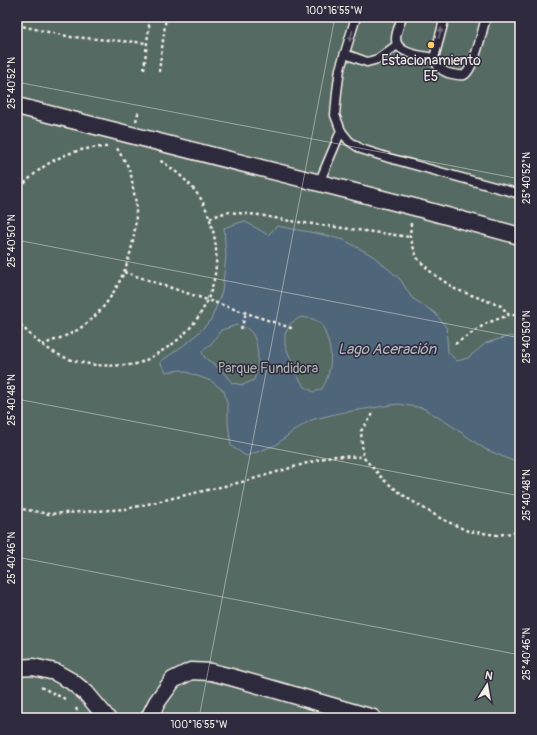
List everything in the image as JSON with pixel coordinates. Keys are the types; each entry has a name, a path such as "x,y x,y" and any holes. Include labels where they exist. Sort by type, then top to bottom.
{"street":[{"path":"17,106 414,207 520,236"},
{"path":"17,668 33,667 55,672 71,681 86,693 107,718"},
{"path":"149,718 157,702 173,680 191,671 211,672 231,677 373,718"}],"lane":[{"path":"356,17 340,69 335,115 341,131 350,141 361,149 389,158 520,194"},
{"path":"402,17 396,40 400,49 434,58"},
{"path":"445,17 434,58 435,64 438,68 448,73 460,75 463,75 472,63 486,17"},
{"path":"345,54 367,62 378,59 397,45"},
{"path":"319,183 341,131"}],"path":[{"path":"144,69 150,17"},
{"path":"159,72 166,17"},
{"path":"17,25 72,37 147,43"},
{"path":"17,193 22,185 38,170 56,159 75,151 96,147 110,147"},
{"path":"42,345 78,329 95,316 112,296 124,272 129,259 135,232 136,205 130,172 117,147 123,148"},
{"path":"17,321 42,345 58,355 75,362 94,365 112,366 136,364 169,347 185,334 198,318 208,299 215,280 217,259 215,238 210,218 201,200 189,183 174,169 156,158"},
{"path":"414,207 410,237 417,258 432,273 455,289 501,306 509,314"},
{"path":"210,218 227,212 259,215 290,221 410,237"},
{"path":"124,272 294,329"},
{"path":"241,329 246,313"},
{"path":"455,344 487,323 509,314 520,315"},
{"path":"373,414 361,431 363,457 385,481 407,498 440,518 468,532 497,535 520,532"},
{"path":"17,508 49,514 126,509 246,481 331,456 363,457"},
{"path":"38,685 68,700"},
{"path":"74,704 80,718"}],"green space":[{"name":"Parque Fundidora","path":"17,17 520,17 520,718 17,718"}],"water":[{"name":"Lago Aceración","path":"244,221 268,235 277,226 320,234 344,240 373,256 400,279 412,298 435,313 446,327 448,352 457,361 468,358 486,343 510,336 520,339 520,464 485,449 423,408 398,404 339,413 311,420 292,432 276,445 246,456 231,446 228,423 228,407 224,391 211,381 181,370 166,372 160,362 191,340 211,320 222,292 226,256 224,228","holes":["301,317 313,319 321,323 330,348 330,364 326,381 322,389 314,392 305,387 298,377 285,345 285,334 291,323","237,325 250,331 255,340 258,352 257,370 254,380 243,385 232,383 223,372 205,358 202,352 211,344 221,330"]}],"place":[{"name":"Estacionamiento E5","path":"431,45"}]}
